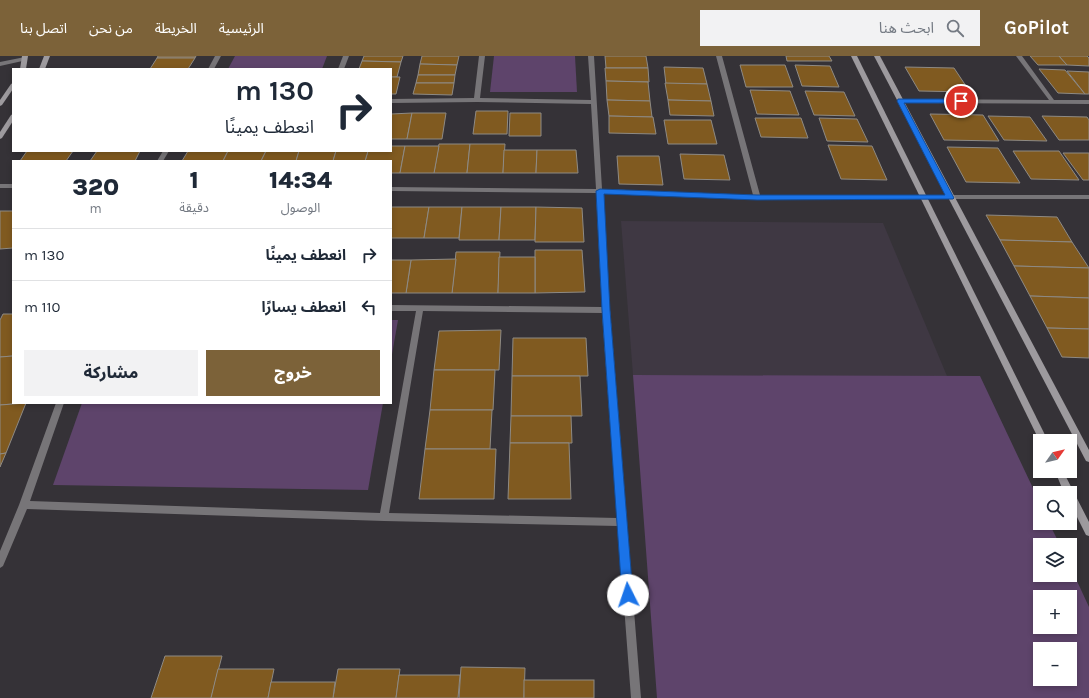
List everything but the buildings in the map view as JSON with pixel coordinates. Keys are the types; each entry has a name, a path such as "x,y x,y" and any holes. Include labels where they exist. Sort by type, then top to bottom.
{"street":[{"path":"42,68 47,56"},
{"path":"212,68 218,56"},
{"path":"341,68 346,56"},
{"path":"477,100 482,56"},
{"path":"591,56 606,310 636,698"},
{"path":"719,56 757,197"},
{"path":"854,56 1041,434"},
{"path":"877,56 950,198 1089,458"},
{"path":"1019,56 1053,102"},
{"path":"0,64 25,57 23,68"},
{"path":"0,104 12,86"},
{"path":"392,100 594,102"},
{"path":"900,101 1089,102"},
{"path":"0,137 12,118"},
{"path":"0,186 12,186"},
{"path":"392,189 600,191 757,197 1089,197"},
{"path":"392,308 606,310"},
{"path":"384,517 420,308"},
{"path":"0,563 24,505 60,404"},
{"path":"24,505 384,517 622,522"},
{"path":"1077,508 1089,532"}],"shaded area":[{"path":"235,56 327,56 322,68 229,68"},
{"path":"494,56 575,56 577,92 490,92"},
{"path":"621,221 883,223 947,376 633,375"},
{"path":"392,320 398,320 392,354"},
{"path":"633,375 980,376 1033,488 1033,530 1052,530 1056,538 1033,538 1033,582 1077,581 1089,607 1089,698 657,698"},
{"path":"82,404 383,404 368,490 53,485"}],"route":[{"path":"628,595 606,310 600,191 757,197 923,196 950,198 900,101 961,101"}]}
